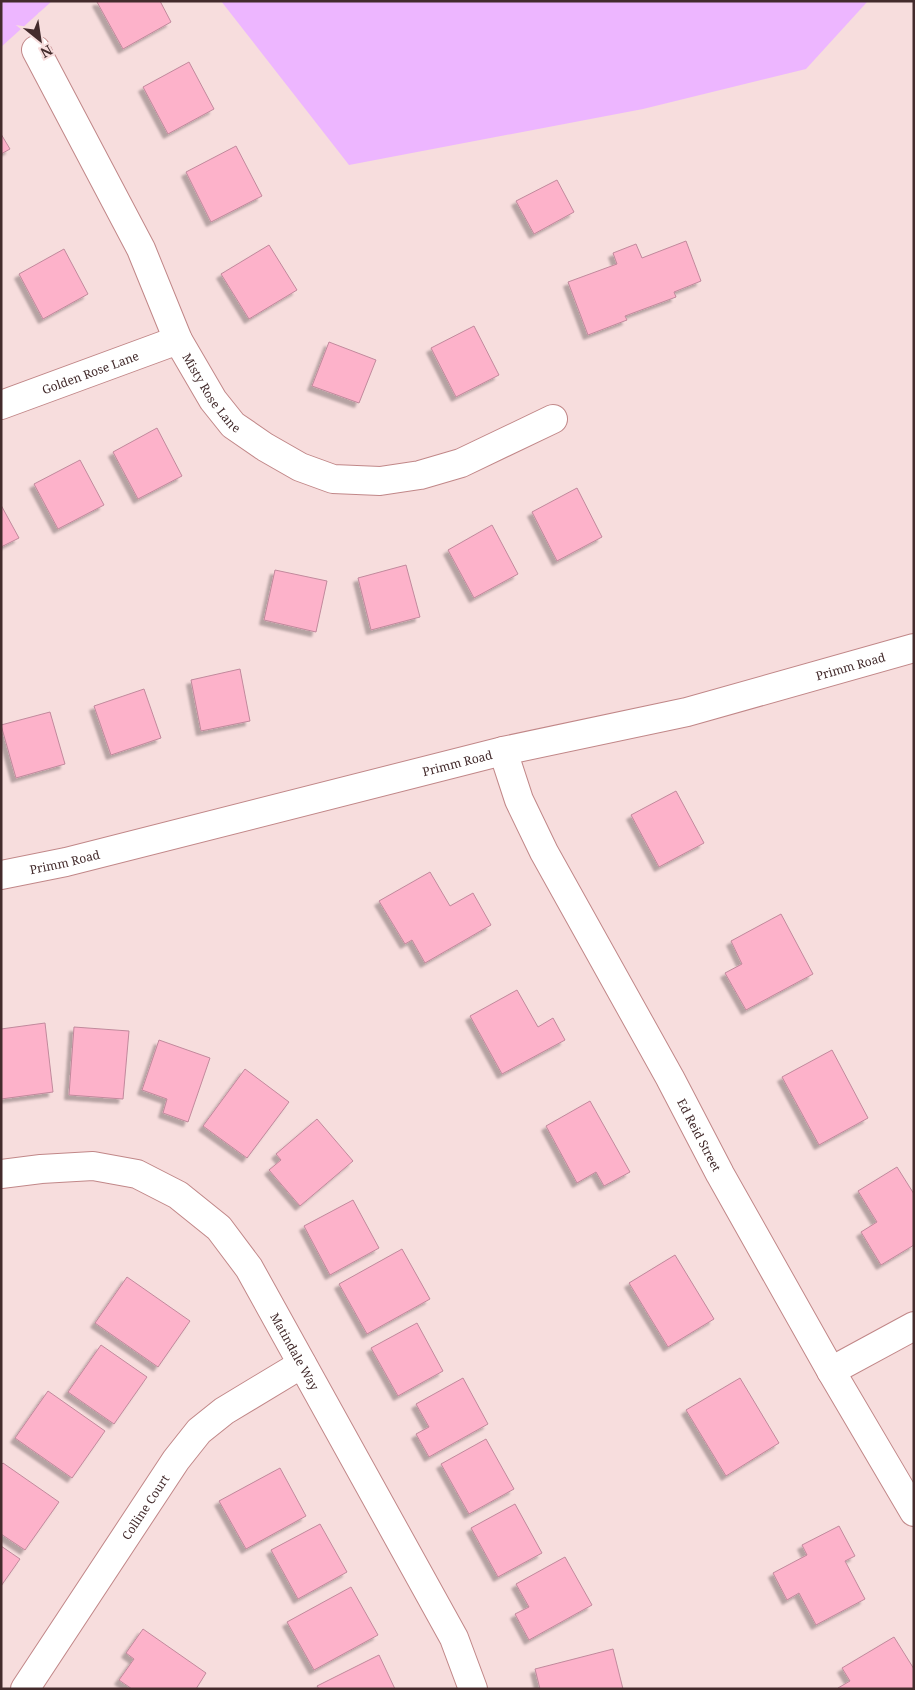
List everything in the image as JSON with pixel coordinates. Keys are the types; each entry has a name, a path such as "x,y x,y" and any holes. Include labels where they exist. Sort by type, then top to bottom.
{"street":[{"name":"Misty Rose Lane","path":"36,50 141,249 178,340 213,400 233,425 265,447 300,467 333,478 380,481 420,475 461,463 553,419"},
{"name":"Golden Rose Lane","path":"1,405 178,340"},
{"name":"Primm Road","path":"1,874 66,862 503,750 686,712 914,648"},
{"name":"Ed Reid Street","path":"503,750 519,800 544,852 670,1078 720,1174 831,1371 914,1512"},
{"name":"Matindale Way","path":"1,1174 41,1169 93,1166 137,1174 178,1195 219,1228 249,1268 454,1638 473,1689"},
{"path":"831,1371 914,1326"},
{"name":"Colline Court","path":"24,1689 176,1460 200,1431 224,1411 302,1364"}],"shaded area":[{"path":"1,1 52,1 1,47"},
{"path":"221,1 868,1 806,69 643,109 349,165"}],"building":[{"path":"98,1 160,1 171,22 123,49"},
{"path":"189,62 214,109 168,134 143,87"},
{"path":"1,134 10,149 1,154"},
{"path":"236,146 262,196 211,222 186,172"},
{"path":"557,180 574,212 534,234 516,201"},
{"path":"686,241 701,281 674,292 676,297 625,316 627,320 588,335 568,282 617,264 613,253 636,244 642,258"},
{"path":"269,245 297,290 249,319 221,274"},
{"path":"64,249 88,294 43,319 19,274"},
{"path":"474,326 499,375 456,397 431,348"},
{"path":"329,342 376,360 359,403 312,386"},
{"path":"157,428 182,476 138,499 113,452"},
{"path":"80,460 104,505 58,529 34,484"},
{"path":"577,488 602,537 557,561 532,512"},
{"path":"1,505 19,538 1,547"},
{"path":"492,525 518,574 474,598 448,550"},
{"path":"406,565 420,617 371,630 358,578"},
{"path":"275,570 327,581 316,632 264,620"},
{"path":"240,669 250,721 201,731 191,680"},
{"path":"144,689 161,738 111,755 94,706"},
{"path":"50,712 65,764 16,778 1,725"},
{"path":"676,791 704,843 659,867 631,815"},
{"path":"430,872 450,906 473,893 491,925 425,963 412,940 405,944 379,901"},
{"path":"781,914 813,974 746,1010 725,973 742,964 731,941"},
{"path":"517,990 538,1027 553,1018 565,1040 502,1074 470,1016"},
{"path":"45,1023 53,1092 1,1099 1,1029"},
{"path":"74,1027 129,1031 123,1099 69,1095"},
{"path":"159,1040 210,1058 188,1122 163,1113 167,1099 142,1090"},
{"path":"832,1050 868,1118 819,1145 782,1077"},
{"path":"245,1069 289,1102 247,1158 203,1126"},
{"path":"590,1101 630,1172 604,1186 596,1172 577,1183 546,1126"},
{"path":"317,1119 353,1161 300,1206 269,1170 281,1160 276,1154"},
{"path":"897,1167 914,1194 914,1245 881,1265 861,1232 877,1222 858,1191"},
{"path":"353,1200 379,1248 330,1275 304,1226"},
{"path":"402,1249 430,1299 367,1334 339,1284"},
{"path":"675,1255 714,1319 668,1347 629,1283"},
{"path":"127,1277 190,1321 158,1367 95,1323"},
{"path":"417,1323 443,1371 398,1396 371,1348"},
{"path":"101,1345 147,1377 114,1424 68,1392"},
{"path":"463,1378 488,1424 429,1457 416,1434 429,1427 416,1404"},
{"path":"740,1378 779,1443 726,1476 686,1410"},
{"path":"48,1391 105,1431 72,1478 15,1438"},
{"path":"486,1439 514,1489 469,1514 441,1464"},
{"path":"3,1463 59,1502 25,1550 1,1534 1,1465"},
{"path":"280,1468 306,1516 246,1549 219,1501"},
{"path":"515,1504 542,1553 498,1577 471,1528"},
{"path":"320,1524 347,1572 298,1599 271,1550"},
{"path":"839,1526 855,1556 845,1561 865,1599 816,1625 799,1593 787,1600 773,1573 807,1555 802,1545"},
{"path":"1,1546 20,1559 1,1586"},
{"path":"565,1557 592,1605 529,1640 515,1614 529,1607 516,1584"},
{"path":"351,1587 378,1635 314,1670 287,1622"},
{"path":"143,1629 206,1673 196,1689 132,1689 119,1680 134,1659 126,1653"},
{"path":"894,1637 914,1669 914,1689 838,1689 850,1681 842,1668"},
{"path":"613,1649 623,1689 540,1689 535,1669"},
{"path":"379,1655 395,1689 319,1689 317,1686"}]}
